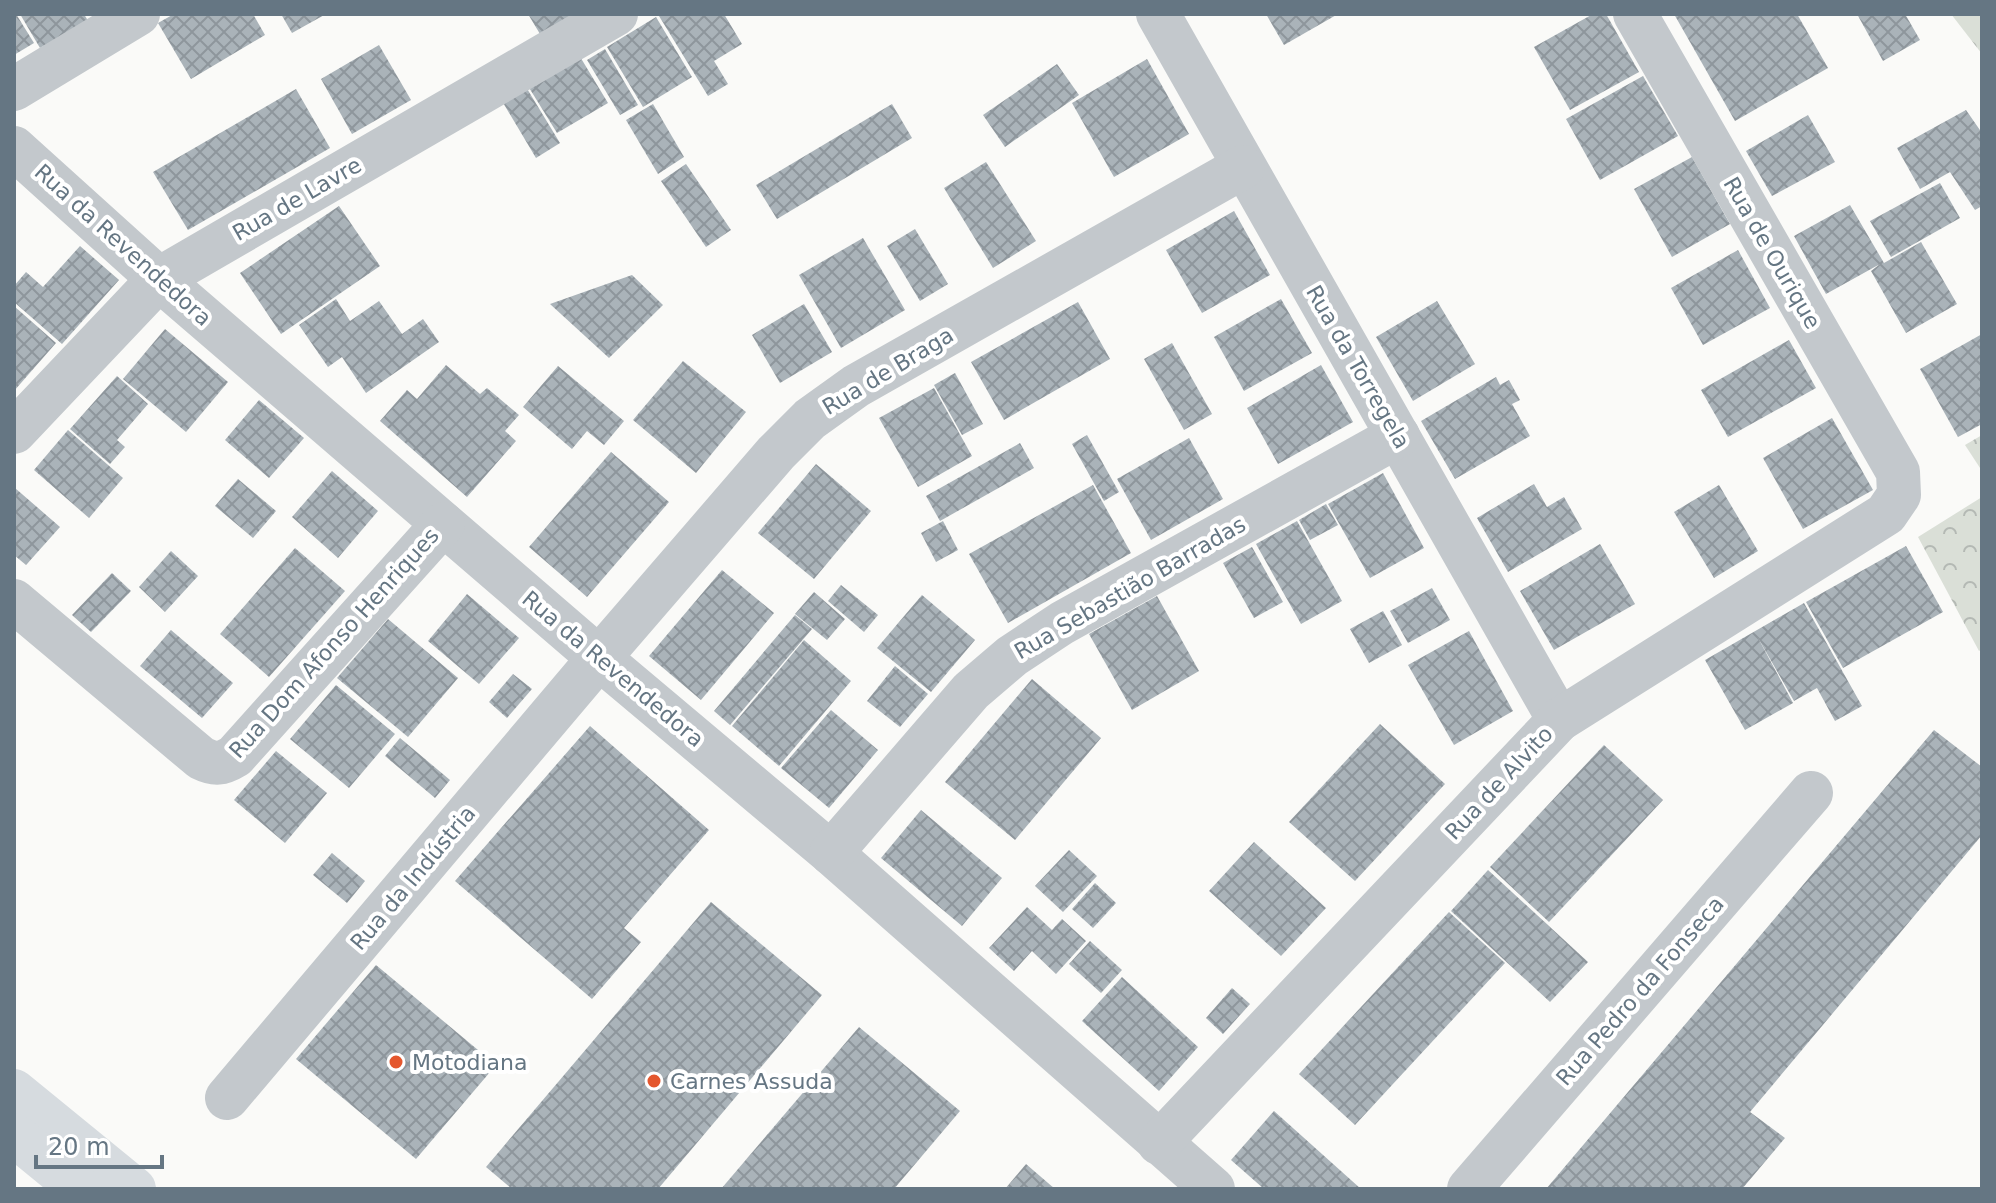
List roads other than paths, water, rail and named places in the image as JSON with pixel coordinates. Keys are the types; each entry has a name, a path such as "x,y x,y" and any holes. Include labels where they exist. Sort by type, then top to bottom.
{"main road":[{"path":"14,1091 134,1189"},
{"path":"14,1135 80,1189"}],"street":[{"path":"14,89 138,14"},
{"name":"Rua de Lavre","path":"14,432 159,279 616,14"},
{"name":"Rua da Torregela","path":"1158,14 1559,720"},
{"name":"Rua de Ourique","path":"1635,14 1898,472 1899,495"},
{"name":"Rua da Revendedora","path":"14,148 159,279 599,658 831,853 1213,1189"},
{"name":"Rua de Braga","path":"599,658 776,453 810,419 856,386 1243,167"},
{"name":"Rua Sebastião Barradas","path":"831,853 971,691 1012,656 1062,623 1398,436"},
{"name":"Rua de Alvito","path":"1159,1143 1559,720 1886,514 1899,495"},
{"name":"Rua Dom Afonso Henriques","path":"14,601 201,758 212,764 225,763 235,756 443,524"},
{"name":"Rua da Indústria","path":"227,1098 599,658"},
{"name":"Rua Pedro da Fonseca","path":"1469,1189 1811,793"}],"place":[{"name":"Motodiana","path":"396,1062"},
{"name":"Carnes Assuda","path":"654,1081"}]}
